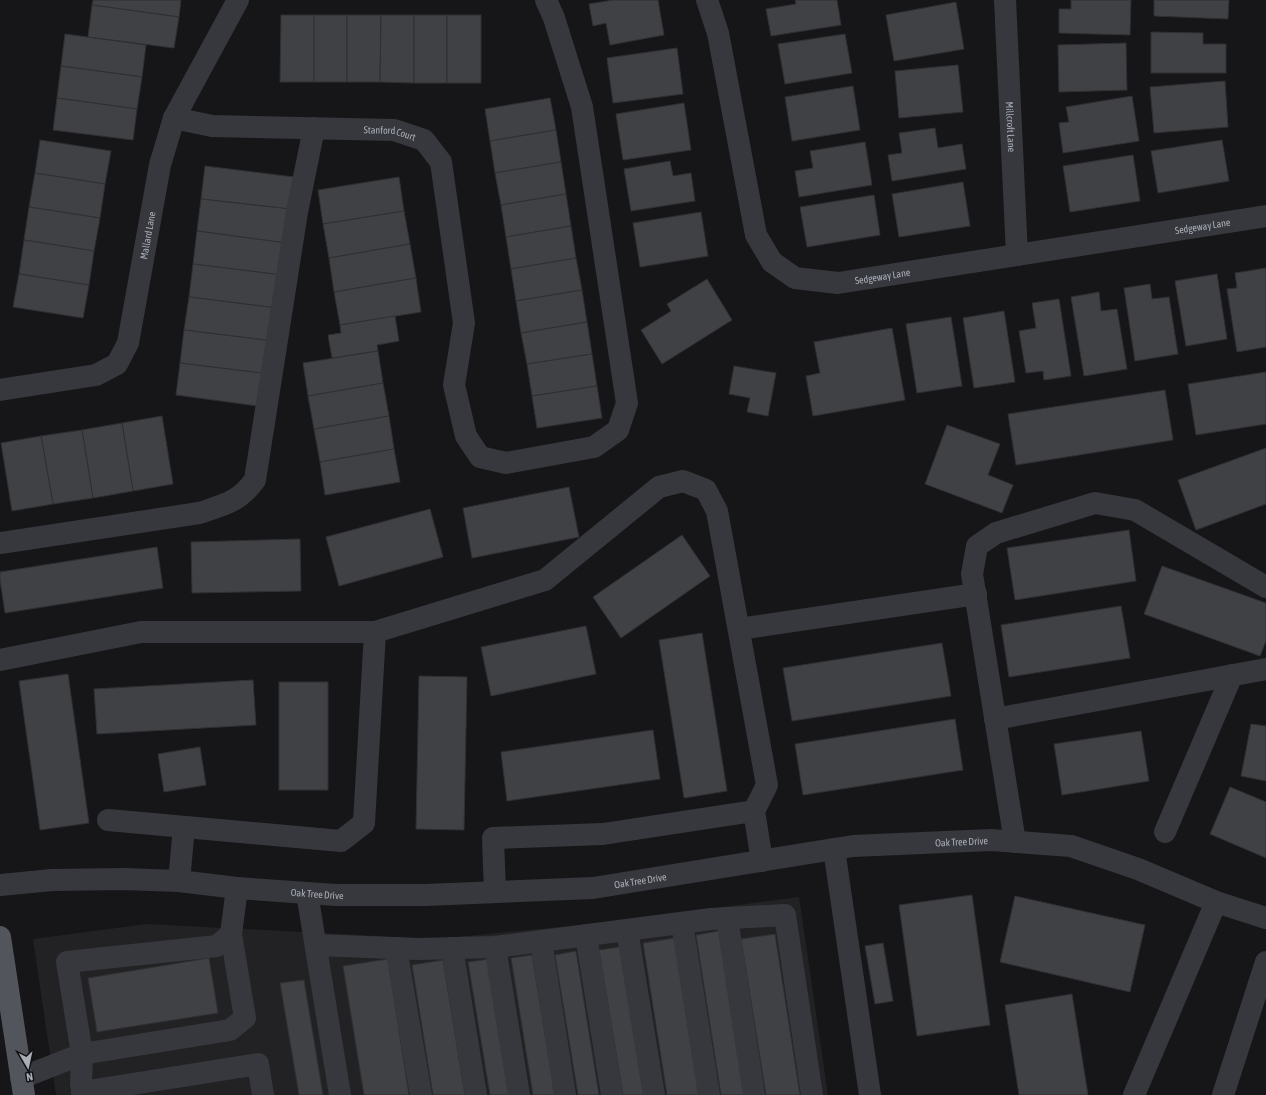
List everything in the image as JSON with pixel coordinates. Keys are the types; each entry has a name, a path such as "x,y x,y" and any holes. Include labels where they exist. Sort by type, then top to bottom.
{"main road":[{"path":"0,937 23,1086"}],"street":[{"name":"Mallard Lane","path":"0,390 96,375 117,364 128,344 160,165 174,118 238,0"},
{"name":"Stanford Court","path":"174,118 212,126 394,130 424,140 440,162 464,323 454,385 466,436 480,457 506,463 594,448 618,430 627,403 582,107 554,18 546,0"},
{"name":"Sedgeway Lane","path":"707,0 718,33 756,235 772,262 795,278 838,283 1266,216"},
{"name":"Millcroft Lane","path":"1005,0 1017,255"},
{"path":"0,543 199,513 238,499 247,492 256,480 297,212 314,128"},
{"path":"0,660 141,632 375,632 545,580 659,487 682,480 706,490 718,511 767,785 754,811 762,861"},
{"path":"1015,842 972,574 977,546 996,533 1095,503 1135,510 1266,587"},
{"path":"738,629 976,594"},
{"path":"108,820 341,841 364,823 375,632"},
{"path":"995,719 1266,669"},
{"path":"1165,832 1232,675"},
{"path":"495,892 493,838 603,834 754,811"},
{"path":"179,881 184,827"},
{"name":"Oak Tree Drive","path":"0,885 52,880 124,879 179,881 237,888 336,895 426,895 593,888 853,846 990,840 1070,846 1138,869 1216,902 1266,918"},
{"path":"834,850 870,1095"},
{"path":"23,1086 82,1054 230,1030 244,1018 231,934 237,888"},
{"path":"307,893 340,1095"},
{"path":"1134,1095 1216,902"},
{"path":"316,945 396,948 495,947 710,919 785,914 812,1095"},
{"path":"726,918 754,1095"},
{"path":"682,923 709,1095"},
{"path":"627,930 654,1095"},
{"path":"231,934 217,946 67,962 82,1054 82,1094 258,1064 263,1095"},
{"path":"586,935 612,1095"},
{"path":"541,941 565,1095"},
{"path":"495,947 519,1095"},
{"path":"396,948 420,1095"},
{"path":"452,948 476,1095"},
{"path":"1223,1095 1266,962"}],"shaded area":[{"path":"799,897 828,1095 56,1095 33,939 147,924 435,939 592,924"}],"building":[{"path":"93,0 181,0 179,17 92,5"},
{"path":"613,0 658,0 664,35 610,45 606,23 593,26 589,4"},
{"path":"795,0 837,0 841,25 771,36 766,9 796,4"},
{"path":"1071,0 1131,0 1130,35 1059,33 1059,9 1071,9"},
{"path":"1154,0 1229,0 1228,19 1154,16"},
{"path":"956,2 964,49 894,61 886,15"},
{"path":"92,5 179,17 174,48 88,37"},
{"path":"281,15 314,15 314,82 280,82"},
{"path":"314,15 347,15 347,82 314,82"},
{"path":"347,15 381,15 380,82 347,82"},
{"path":"381,15 414,15 414,83 380,82"},
{"path":"414,15 447,15 447,83 414,83"},
{"path":"447,15 481,15 481,83 447,83"},
{"path":"1151,32 1203,33 1203,44 1226,44 1226,73 1151,73"},
{"path":"65,34 146,45 142,77 61,66"},
{"path":"845,34 852,73 785,84 778,44"},
{"path":"1126,43 1127,90 1059,92 1058,45"},
{"path":"677,48 683,94 613,103 607,58"},
{"path":"958,65 963,112 899,118 895,71"},
{"path":"61,66 142,77 137,109 57,98"},
{"path":"1225,81 1228,127 1154,133 1150,87"},
{"path":"853,86 860,130 792,141 785,97"},
{"path":"1132,96 1139,141 1063,153 1059,123 1069,122 1066,107"},
{"path":"57,98 137,109 133,140 53,130"},
{"path":"550,98 556,130 490,141 485,109"},
{"path":"684,103 691,150 623,160 616,114"},
{"path":"935,128 938,148 962,144 966,169 892,181 888,155 902,153 899,133"},
{"path":"556,130 561,162 495,173 490,141"},
{"path":"40,140 111,151 105,184 35,173"},
{"path":"1222,140 1229,181 1158,193 1151,151"},
{"path":"865,142 872,185 799,197 795,171 813,168 810,151"},
{"path":"1133,155 1140,201 1070,212 1063,166"},
{"path":"670,161 673,176 691,173 695,201 631,211 624,169"},
{"path":"561,162 566,194 501,205 495,173"},
{"path":"205,166 294,177 290,209 201,199"},
{"path":"35,173 105,184 100,218 29,207"},
{"path":"399,177 404,211 323,224 318,190"},
{"path":"963,182 970,226 899,237 892,194"},
{"path":"566,194 571,226 506,237 501,205"},
{"path":"874,195 880,235 807,247 800,207"},
{"path":"201,199 290,209 286,243 197,231"},
{"path":"29,207 100,218 94,251 24,240"},
{"path":"404,211 410,244 329,258 323,224"},
{"path":"701,212 708,256 640,267 633,223"},
{"path":"571,226 576,258 511,269 506,237"},
{"path":"197,231 286,243 282,275 193,264"},
{"path":"24,240 94,251 89,285 19,274"},
{"path":"410,244 416,278 334,292 329,258"},
{"path":"576,258 582,290 516,301 511,269"},
{"path":"193,264 282,275 277,308 189,297"},
{"path":"1266,268 1266,347 1237,352 1227,289 1237,288 1235,273"},
{"path":"19,274 89,285 83,318 13,307"},
{"path":"1217,274 1227,339 1186,346 1175,281"},
{"path":"416,278 421,312 340,325 334,292"},
{"path":"707,279 732,320 662,364 641,330 671,311 667,304"},
{"path":"1150,284 1152,299 1169,297 1178,354 1135,361 1124,288"},
{"path":"582,290 587,322 521,333 516,301"},
{"path":"1099,292 1101,311 1117,309 1127,369 1084,376 1071,297"},
{"path":"189,297 277,308 273,341 184,330"},
{"path":"1059,299 1071,376 1044,380 1043,371 1026,373 1019,331 1036,328 1032,303"},
{"path":"1004,311 1015,382 974,388 963,318"},
{"path":"395,316 399,341 377,345 378,351 332,358 328,335 341,333 340,325"},
{"path":"951,317 962,386 917,393 906,324"},
{"path":"587,322 592,354 527,364 521,333"},
{"path":"892,328 905,400 813,416 806,376 820,373 814,342"},
{"path":"184,330 273,341 269,374 180,363"},
{"path":"378,351 383,383 308,396 303,363"},
{"path":"592,354 597,386 532,396 527,364"},
{"path":"180,363 269,374 265,407 176,395"},
{"path":"734,366 776,373 768,416 747,412 750,398 729,394"},
{"path":"1266,372 1266,424 1196,435 1188,384"},
{"path":"383,383 389,416 314,429 308,396"},
{"path":"597,386 602,418 537,428 532,396"},
{"path":"1165,390 1173,440 1016,465 1008,414"},
{"path":"162,416 173,484 133,491 122,423"},
{"path":"389,416 394,449 320,462 314,429"},
{"path":"122,423 133,491 93,498 82,430"},
{"path":"947,425 1000,444 988,475 1013,485 1002,513 925,484"},
{"path":"82,430 93,498 53,504 41,436"},
{"path":"41,436 53,504 12,511 1,443"},
{"path":"1266,448 1266,504 1196,530 1178,480"},
{"path":"394,449 400,482 325,495 320,462"},
{"path":"569,487 579,537 472,558 463,508"},
{"path":"430,509 443,557 339,586 326,537"},
{"path":"1129,530 1136,581 1015,600 1007,548"},
{"path":"682,535 710,576 621,638 593,597"},
{"path":"300,539 301,591 192,593 191,542"},
{"path":"157,547 163,588 5,613 0,572"},
{"path":"1162,566 1266,603 1266,641 1260,656 1144,614"},
{"path":"1121,606 1130,658 1009,677 1001,625"},
{"path":"586,626 596,674 491,696 481,647"},
{"path":"702,633 727,791 684,798 659,640"},
{"path":"942,643 951,696 792,721 783,668"},
{"path":"68,674 89,823 40,830 19,681"},
{"path":"419,676 467,677 464,830 416,829"},
{"path":"253,680 256,725 97,734 94,689"},
{"path":"279,682 328,682 328,790 279,790"},
{"path":"955,719 963,770 803,795 795,744"},
{"path":"1251,724 1266,726 1266,781 1241,776"},
{"path":"653,730 660,779 507,801 501,752"},
{"path":"1141,731 1149,781 1062,795 1054,744"},
{"path":"200,747 206,785 164,792 158,754"},
{"path":"1230,787 1266,802 1266,858 1210,834"},
{"path":"972,895 990,1025 917,1036 899,905"},
{"path":"1015,896 1145,925 1130,992 1000,962"},
{"path":"719,931 745,1095 721,1095 696,935"},
{"path":"775,934 800,1095 766,1095 741,939"},
{"path":"675,938 700,1095 667,1095 643,943"},
{"path":"883,943 893,1001 875,1004 865,946"},
{"path":"620,947 644,1095 623,1095 599,950"},
{"path":"576,951 599,1095 578,1095 555,955"},
{"path":"532,955 555,1095 533,1095 511,958"},
{"path":"209,958 218,1013 97,1032 88,978"},
{"path":"388,959 409,1095 364,1095 343,966"},
{"path":"489,959 511,1095 490,1095 468,962"},
{"path":"443,960 465,1095 433,1095 412,965"},
{"path":"304,980 323,1095 299,1095 280,983"},
{"path":"1072,994 1088,1095 1019,1095 1005,1005"}]}
